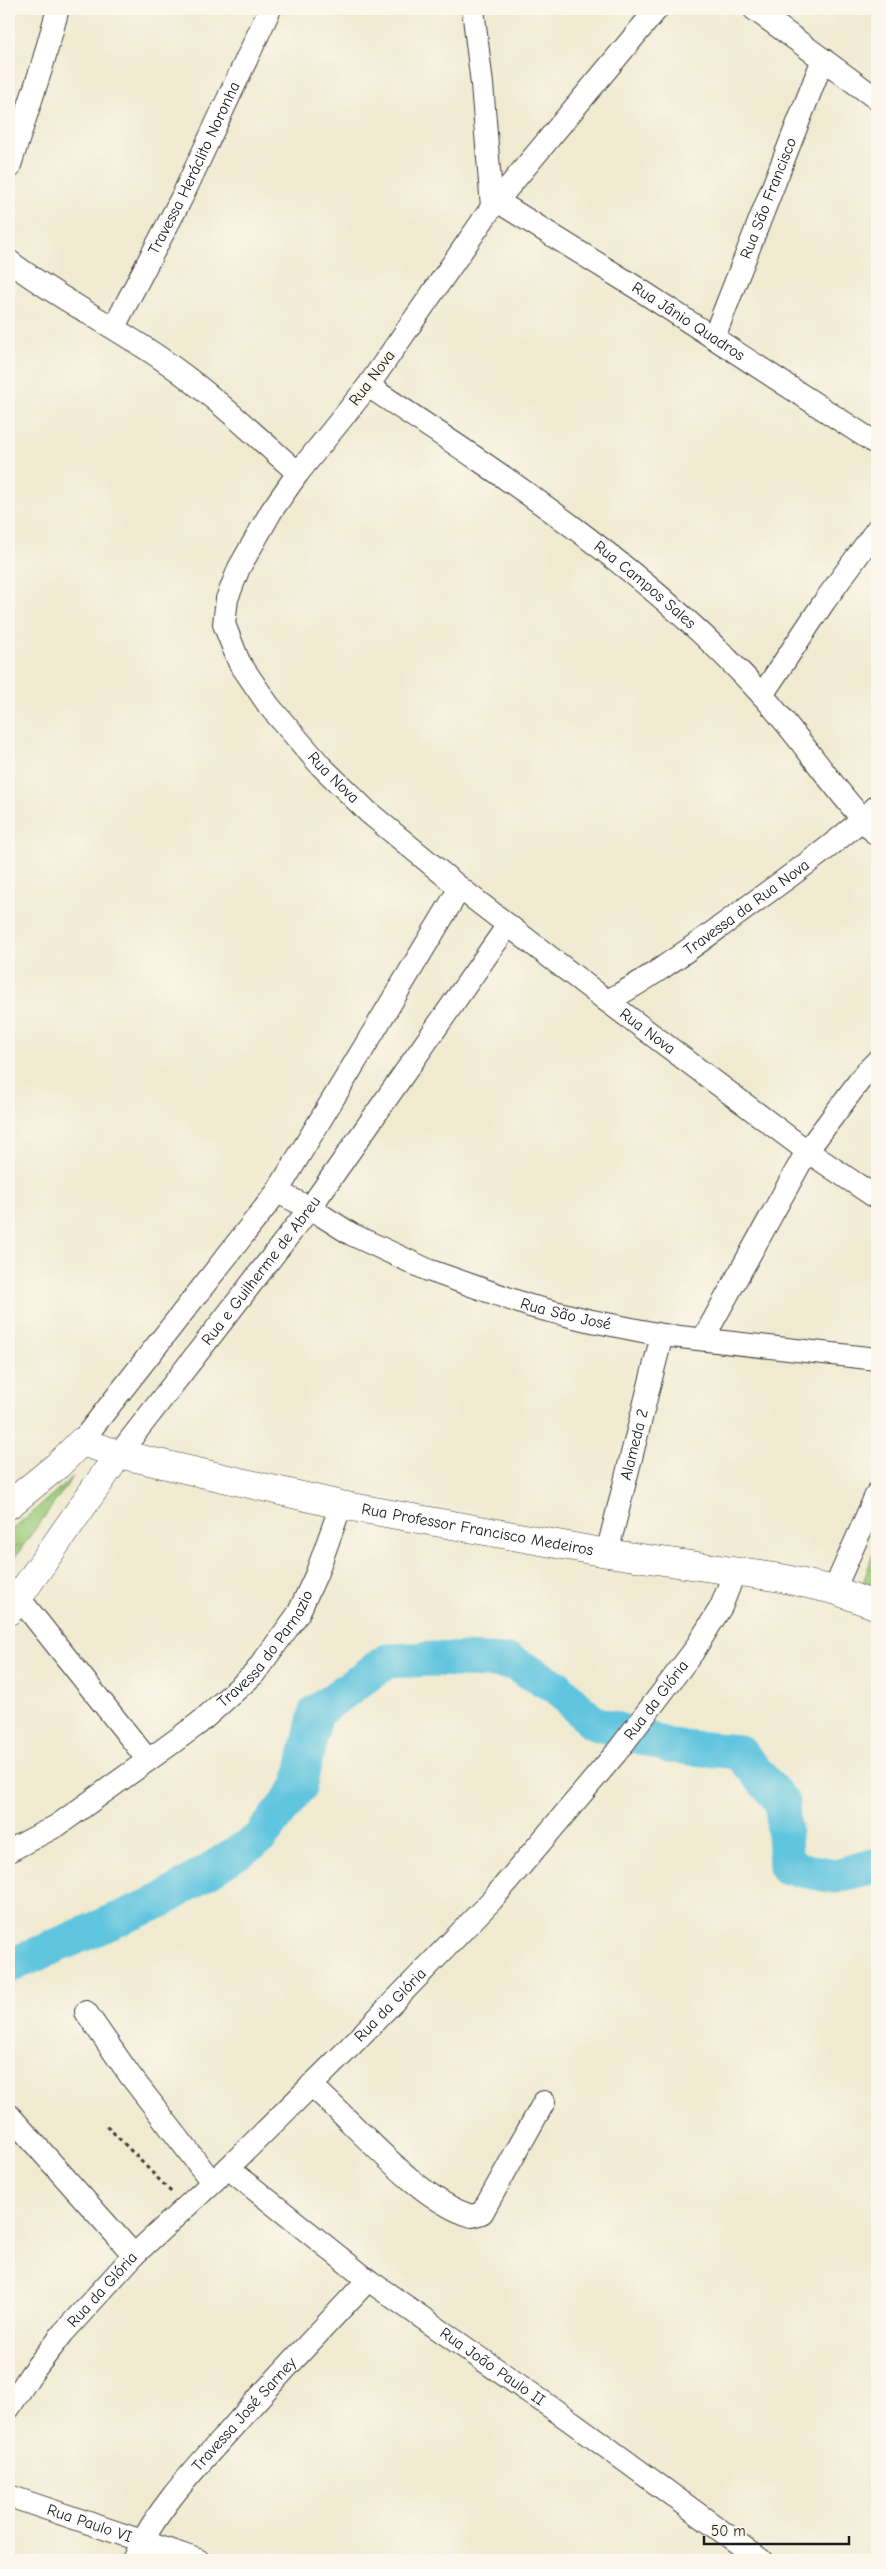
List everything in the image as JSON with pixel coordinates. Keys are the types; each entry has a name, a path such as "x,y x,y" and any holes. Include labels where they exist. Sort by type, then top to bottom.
{"street":[{"path":"9,168 58,9"},
{"name":"Travessa Heráclito Noronha","path":"114,327 182,197 270,9"},
{"path":"472,9 495,204"},
{"name":"Rua Nova","path":"657,9 495,204 368,386 298,473 268,517 239,568 227,599 224,624 230,642 251,683 320,766 368,812 508,925 807,1151 877,1198"},
{"path":"754,9 877,100"},
{"name":"Rua São Francisco","path":"714,337 823,59"},
{"name":"Rua Jânio Quadros","path":"495,204 714,337 877,444"},
{"path":"9,261 30,277 114,327 198,386 298,473"},
{"name":"Rua Campos Sales","path":"368,386 458,446 607,552 645,582 692,624 762,695 872,820"},
{"path":"762,695 824,602 877,529"},
{"name":"Travessa da Rua Nova","path":"607,1000 627,991 700,942 872,820"},
{"path":"9,1503 58,1465 81,1442 278,1192 460,888"},
{"name":"Rua e Guilherme de Abreu","path":"14,1604 119,1454 310,1208 508,925"},
{"path":"703,1339 807,1151 866,1072 877,1062"},
{"name":"Rua São José","path":"278,1192 389,1253 474,1288 587,1320 662,1335 877,1359"},
{"name":"Alameda 2","path":"607,1553 662,1335"},
{"name":"Rua Professor Francisco Medeiros","path":"81,1442 119,1454 340,1505 607,1553 735,1571 834,1590 877,1606"},
{"path":"834,1590 877,1492"},
{"name":"Travessa do Parnazio","path":"9,1852 58,1825 198,1724 254,1674 275,1648 298,1614 316,1576 340,1505"},
{"name":"Rua da Glória","path":"9,2408 31,2374 63,2333 134,2255 184,2206 220,2175 311,2085 492,1900 616,1753 710,1628 735,1571"},
{"path":"14,1604 148,1760"},
{"name":"Rua João Paulo II","path":"86,2012 129,2074 220,2175 572,2422 761,2560"},
{"path":"311,2085 425,2190 446,2206 472,2216 482,2213 544,2102"},
{"path":"9,2114 134,2255"},
{"name":"Travessa José Sarney","path":"133,2560 142,2540 164,2507 199,2464 368,2280"},
{"name":"Rua Paulo VI","path":"9,2496 198,2560"}],"path":[{"path":"107,2126 144,2162 184,2206"}],"green space":[{"path":"73,1477 9,1565 9,1532"},
{"path":"877,1541 877,1597 861,1589"}],"waterway":[{"path":"9,1966 163,1900 260,1838 299,1787 316,1712 387,1661 436,1659 511,1662 557,1687 592,1722 669,1746 739,1752 782,1802 786,1867 835,1876 877,1865"}]}
